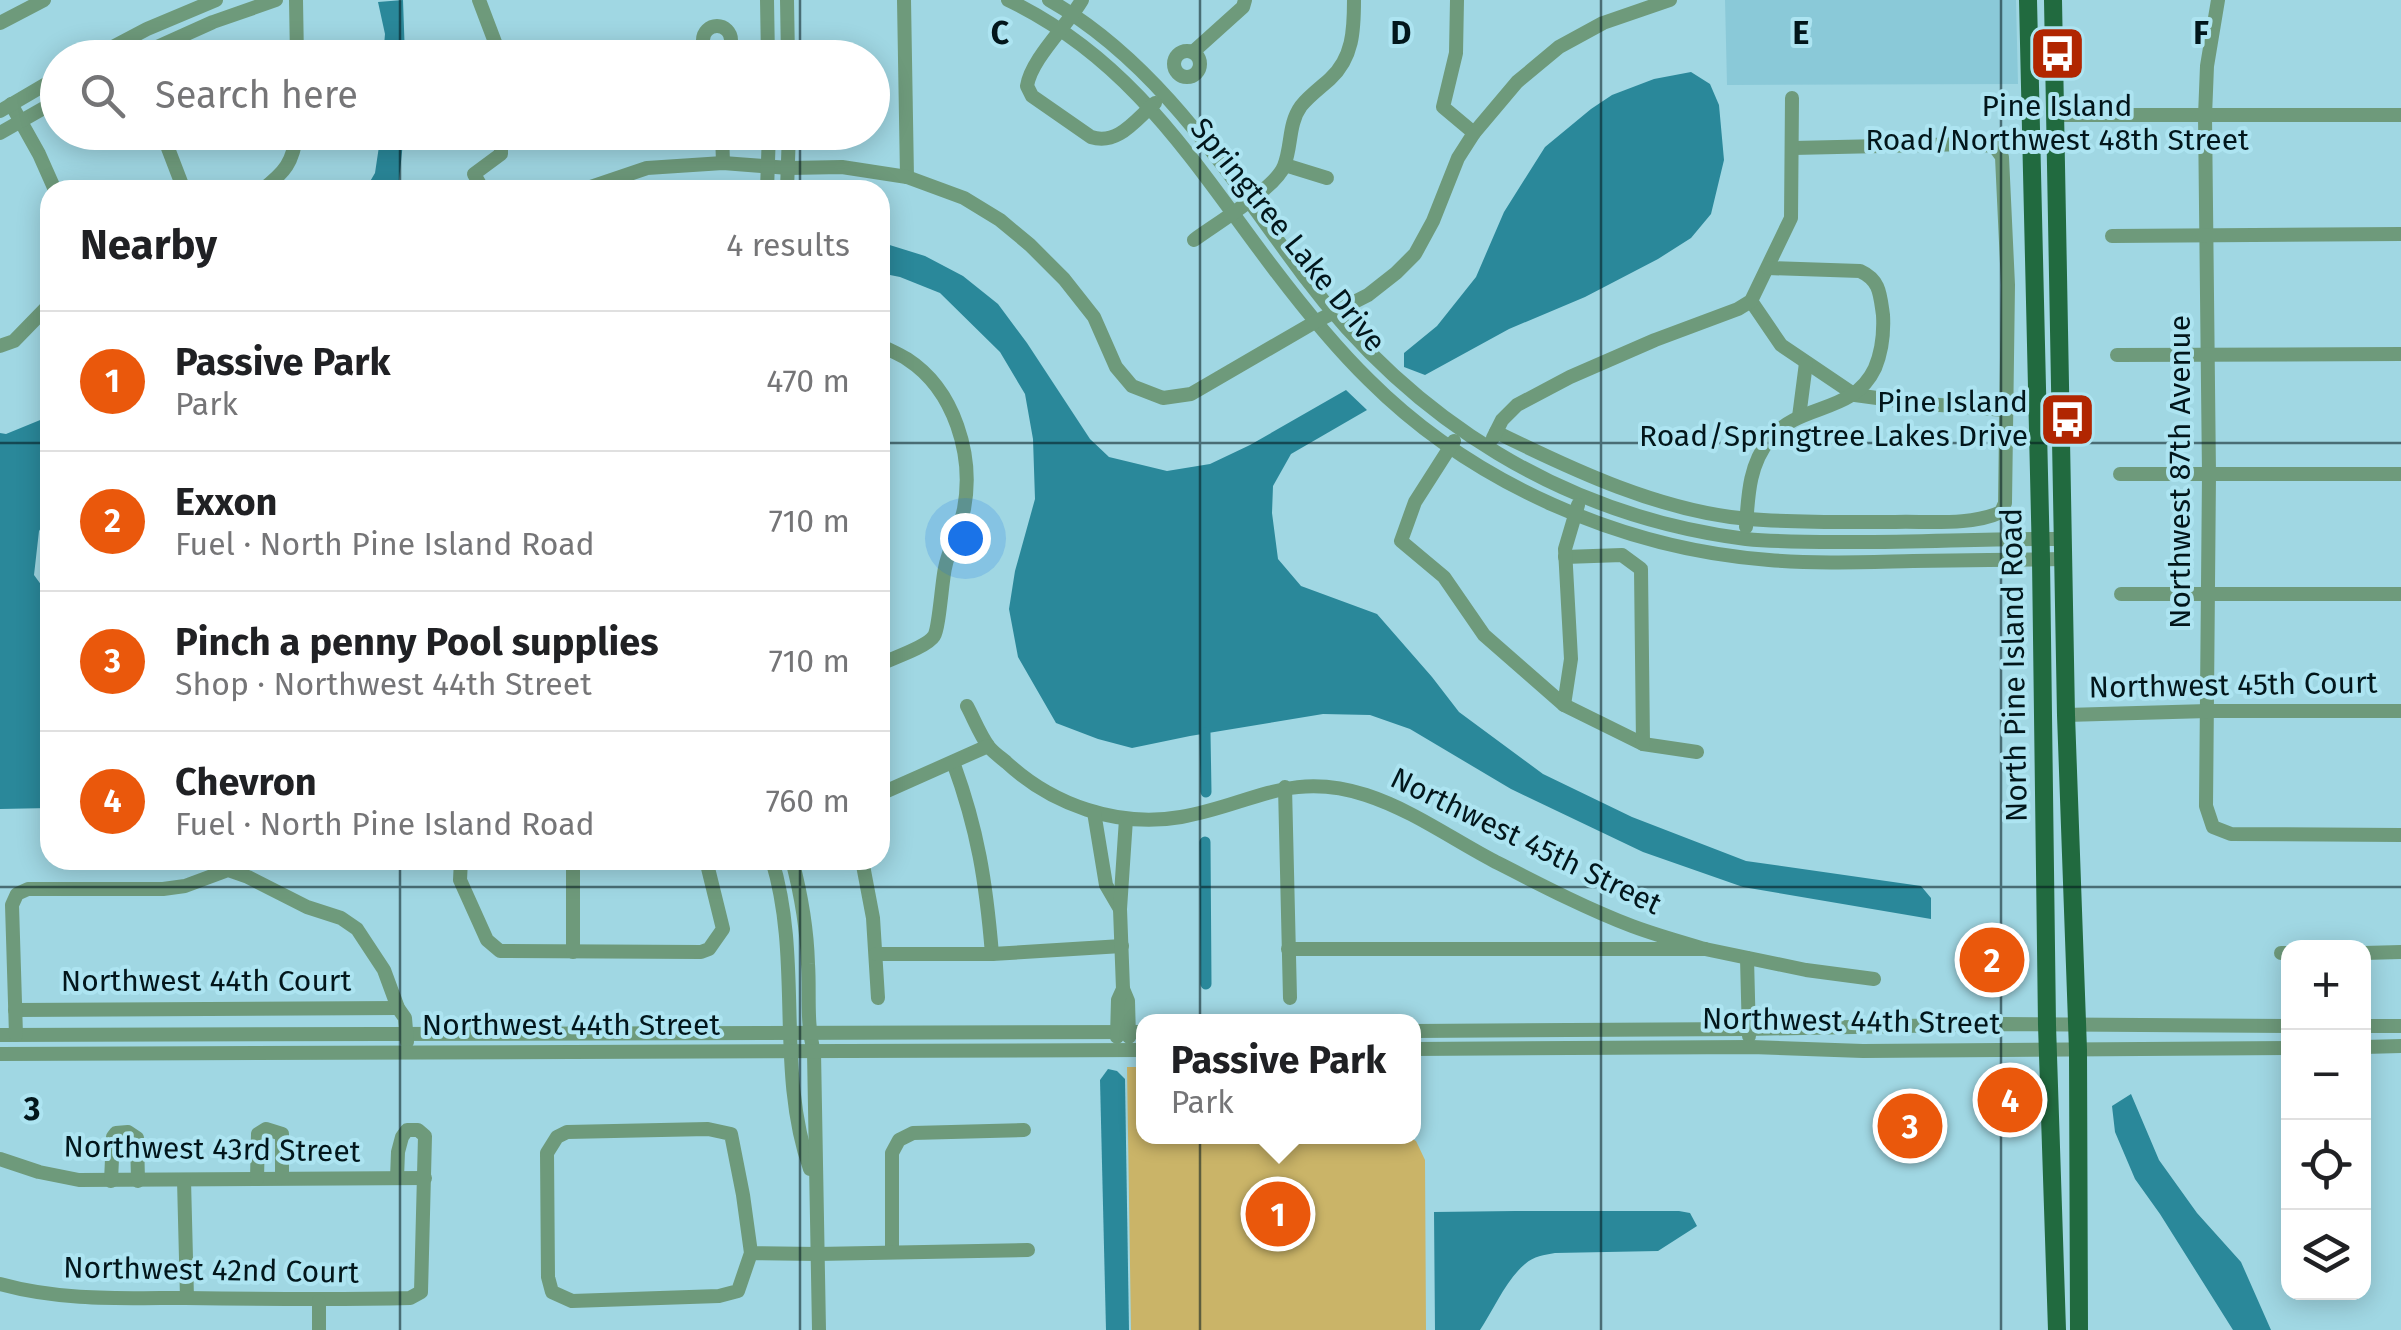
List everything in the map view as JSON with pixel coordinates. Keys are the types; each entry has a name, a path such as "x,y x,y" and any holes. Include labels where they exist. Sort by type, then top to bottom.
{"main road":[{"name":"North Pine Island Road","path":"2028,0 2047,1025 2057,1330"},
{"name":"North Pine Island Road","path":"2052,0 2066,715 2078,1050 2080,1330"},
{"path":"2028,26 2039,30 2054,65"},
{"path":"2042,708 2058,732 2060,790 2070,839"}],"street":[{"path":"0,22 44,0"},
{"path":"126,40 216,0"},
{"path":"173,40 229,15 276,0"},
{"path":"296,0 297,40"},
{"path":"479,0 493,40"},
{"path":"767,0 768,40"},
{"path":"787,0 788,40"},
{"path":"904,0 908,177"},
{"name":"Springtree Lake Drive","path":"1008,0 1062,30 1122,78 1150,107 1315,322 1384,394 1450,446 1526,491 1635,535 1744,558 1839,562 2064,559"},
{"name":"Springtree Lake Drive","path":"1049,0 1114,44 1165,94 1333,314 1401,384 1488,448 1582,495 1659,521 1745,538 1848,542 2064,539"},
{"path":"1082,0 1032,67 1027,86 1032,96 1090,137 1110,140 1165,94"},
{"path":"1192,52 1243,7 1245,0"},
{"path":"1194,240 1272,182 1285,165 1294,116 1342,68 1354,34 1354,0"},
{"path":"1457,0 1456,53 1443,106 1474,133"},
{"path":"612,180 647,168 723,163 842,167 908,177 964,198 1030,245 1094,317 1116,367 1132,386 1163,398 1191,394 1368,295 1396,272 1415,254 1433,221 1458,158 1517,82 1560,47 1603,23 1670,0"},
{"path":"2197,0 2217,2"},
{"name":"Northwest 87th Avenue","path":"2217,2 2207,66 2205,116 2206,806 2213,827 2231,834 2401,835"},
{"path":"40,87 6,107 21,121 51,180"},
{"path":"1480,466 1502,420 1517,405 1570,377 1738,310 1751,301 1790,218 1792,98"},
{"path":"0,133 40,110"},
{"path":"2055,115 2401,115"},
{"path":"1496,432 1615,486 1694,509 1746,519 1987,519 2001,512 2005,503 2008,285 2002,157 1994,146 1970,144 1793,148"},
{"path":"169,150 180,180"},
{"path":"275,180 286,171 293,150"},
{"path":"477,180 474,174 500,150"},
{"path":"723,150 723,163"},
{"path":"768,180 770,150"},
{"path":"788,180 790,150"},
{"path":"1285,165 1327,178"},
{"path":"2112,236 2401,234"},
{"path":"1744,558 1755,461 1772,436 1799,417 1856,395 1869,381 1881,355 1884,324 1880,290 1872,276 1860,271 1768,268"},
{"path":"1751,301 1780,346 1856,395 2005,410"},
{"path":"0,346 14,341 40,314"},
{"path":"890,350 933,381 958,424 968,475 963,512 948,553 936,634 928,642 890,659"},
{"path":"2117,355 2401,354"},
{"path":"1799,417 1806,362"},
{"path":"1462,431 1414,502 1401,542 1444,576 1484,635 1564,705 1643,744 1697,752"},
{"path":"2120,474 2401,474"},
{"path":"1564,705 1571,659 1566,541 1582,495"},
{"path":"1566,557 1622,555 1641,569 1643,744"},
{"path":"2120,594 2401,594"},
{"name":"Northwest 45th Street","path":"967,706 988,746 1022,777 1048,793 1094,812 1126,819 1180,818 1285,788 1324,786 1364,794 1402,809 1493,861 1577,902 1634,927 1704,950"},
{"name":"Northwest 45th Court","path":"2066,715 2401,711"},
{"path":"890,790 988,746"},
{"path":"953,762 980,848 992,954"},
{"path":"1285,788 1290,998"},
{"path":"1094,812 1106,885 1120,909"},
{"path":"1126,819 1120,909 1130,1050"},
{"path":"16,1035 12,904 17,894 28,889 163,889 185,886 228,870 357,929 384,970 405,1018 408,1053"},
{"path":"460,870 460,880 487,940 500,951 573,952 709,950 723,929 708,870"},
{"path":"573,870 573,952"},
{"path":"774,870 784,917 790,1052 798,1124 816,1184"},
{"path":"794,870 805,915 809,1032 814,1052 819,1330"},
{"path":"864,870 873,918 878,998"},
{"path":"876,954 992,954 1122,946"},
{"path":"1288,950 1704,950 1874,979"},
{"path":"2371,952 2401,952"},
{"path":"1747,958 1752,1047"},
{"name":"Northwest 44th Court","path":"15,1010 398,1008"},
{"name":"Northwest 44th Street","path":"1421,1030 2281,1026"},
{"path":"2371,1026 2401,1026"},
{"name":"Northwest 44th Street","path":"0,1035 1130,1032"},
{"path":"2371,1047 2401,1046"},
{"name":"Northwest 44th Street","path":"1421,1049 2281,1048"},
{"name":"Northwest 44th Street","path":"0,1054 1130,1050"},
{"path":"257,1179 258,1134 266,1128 282,1134 282,1178"},
{"path":"708,1129 732,1134 751,1253 738,1291 719,1296 572,1300 552,1292 548,1277 547,1153 557,1137 567,1132 708,1129"},
{"path":"397,1178 398,1152 407,1130 418,1130 425,1136 425,1178"},
{"path":"892,1252 892,1152 899,1140 913,1133 1024,1130"},
{"path":"111,1181 113,1138 116,1133 128,1132 136,1138 138,1182"},
{"name":"Northwest 43rd Street","path":"0,1159 79,1180 425,1178"},
{"name":"Northwest 42nd Court","path":"0,1284 31,1293 83,1298 410,1298 422,1292 425,1178"},
{"path":"184,1180 187,1298"},
{"path":"751,1253 1028,1250"},
{"path":"319,1300 320,1330"}],"shaded area":[{"path":"403,0 404,40 384,40 378,2"},
{"path":"1725,0 2016,0 2018,84 1727,85"},
{"path":"1691,72 1710,84 1719,105 1724,160 1711,214 1691,238 1585,297 1509,329 1425,375 1404,367 1404,353 1437,326 1476,277 1504,212 1545,147 1612,95 1654,79"},
{"path":"378,150 402,150 399,180 371,180"},
{"path":"890,245 925,256 963,276 998,304 1090,439 1109,457 1167,471 1210,464 1346,390 1367,410 1291,454 1273,486 1278,559 1301,586 1377,614 1459,712 1543,774 1632,817 1746,861 1921,886 1931,898 1931,919 1743,887 1643,852 1511,789 1410,729 1370,715 1323,714 1132,748 1056,723 1018,657 1009,609 1035,499 1033,439 1025,394 1000,352 940,293 890,275"},
{"path":"40,420 40,530 34,575 40,583 40,808 0,809 0,433"},
{"path":"1127,1067 1136,1067 1136,1144 1417,1144 1425,1160 1426,1330 1131,1330"},
{"path":"1108,1069 1125,1079 1129,1330 1106,1330 1100,1080"},
{"path":"2131,1094 2159,1160 2197,1213 2241,1262 2271,1330 2233,1330 2135,1179 2115,1132 2112,1106"},
{"path":"1434,1212 1690,1213 1697,1226 1658,1251 1555,1253 1536,1258 1512,1278 1480,1330 1435,1330"}],"waterway":[{"path":"1205,733 1206,792"},
{"path":"1205,842 1206,984"}],"place":[{"name":"Pine Island Road/Northwest 48th Street","path":"2057,53"},
{"name":"Pine Island Road/Springtree Lakes Drive","path":"2067,419"},
{"name":"Exxon","path":"1992,960"},
{"name":"Chevron","path":"2010,1100"},
{"name":"Pinch a penny Pool supplies","path":"1910,1126"},
{"name":"Passive Park","path":"1278,1214"}]}
